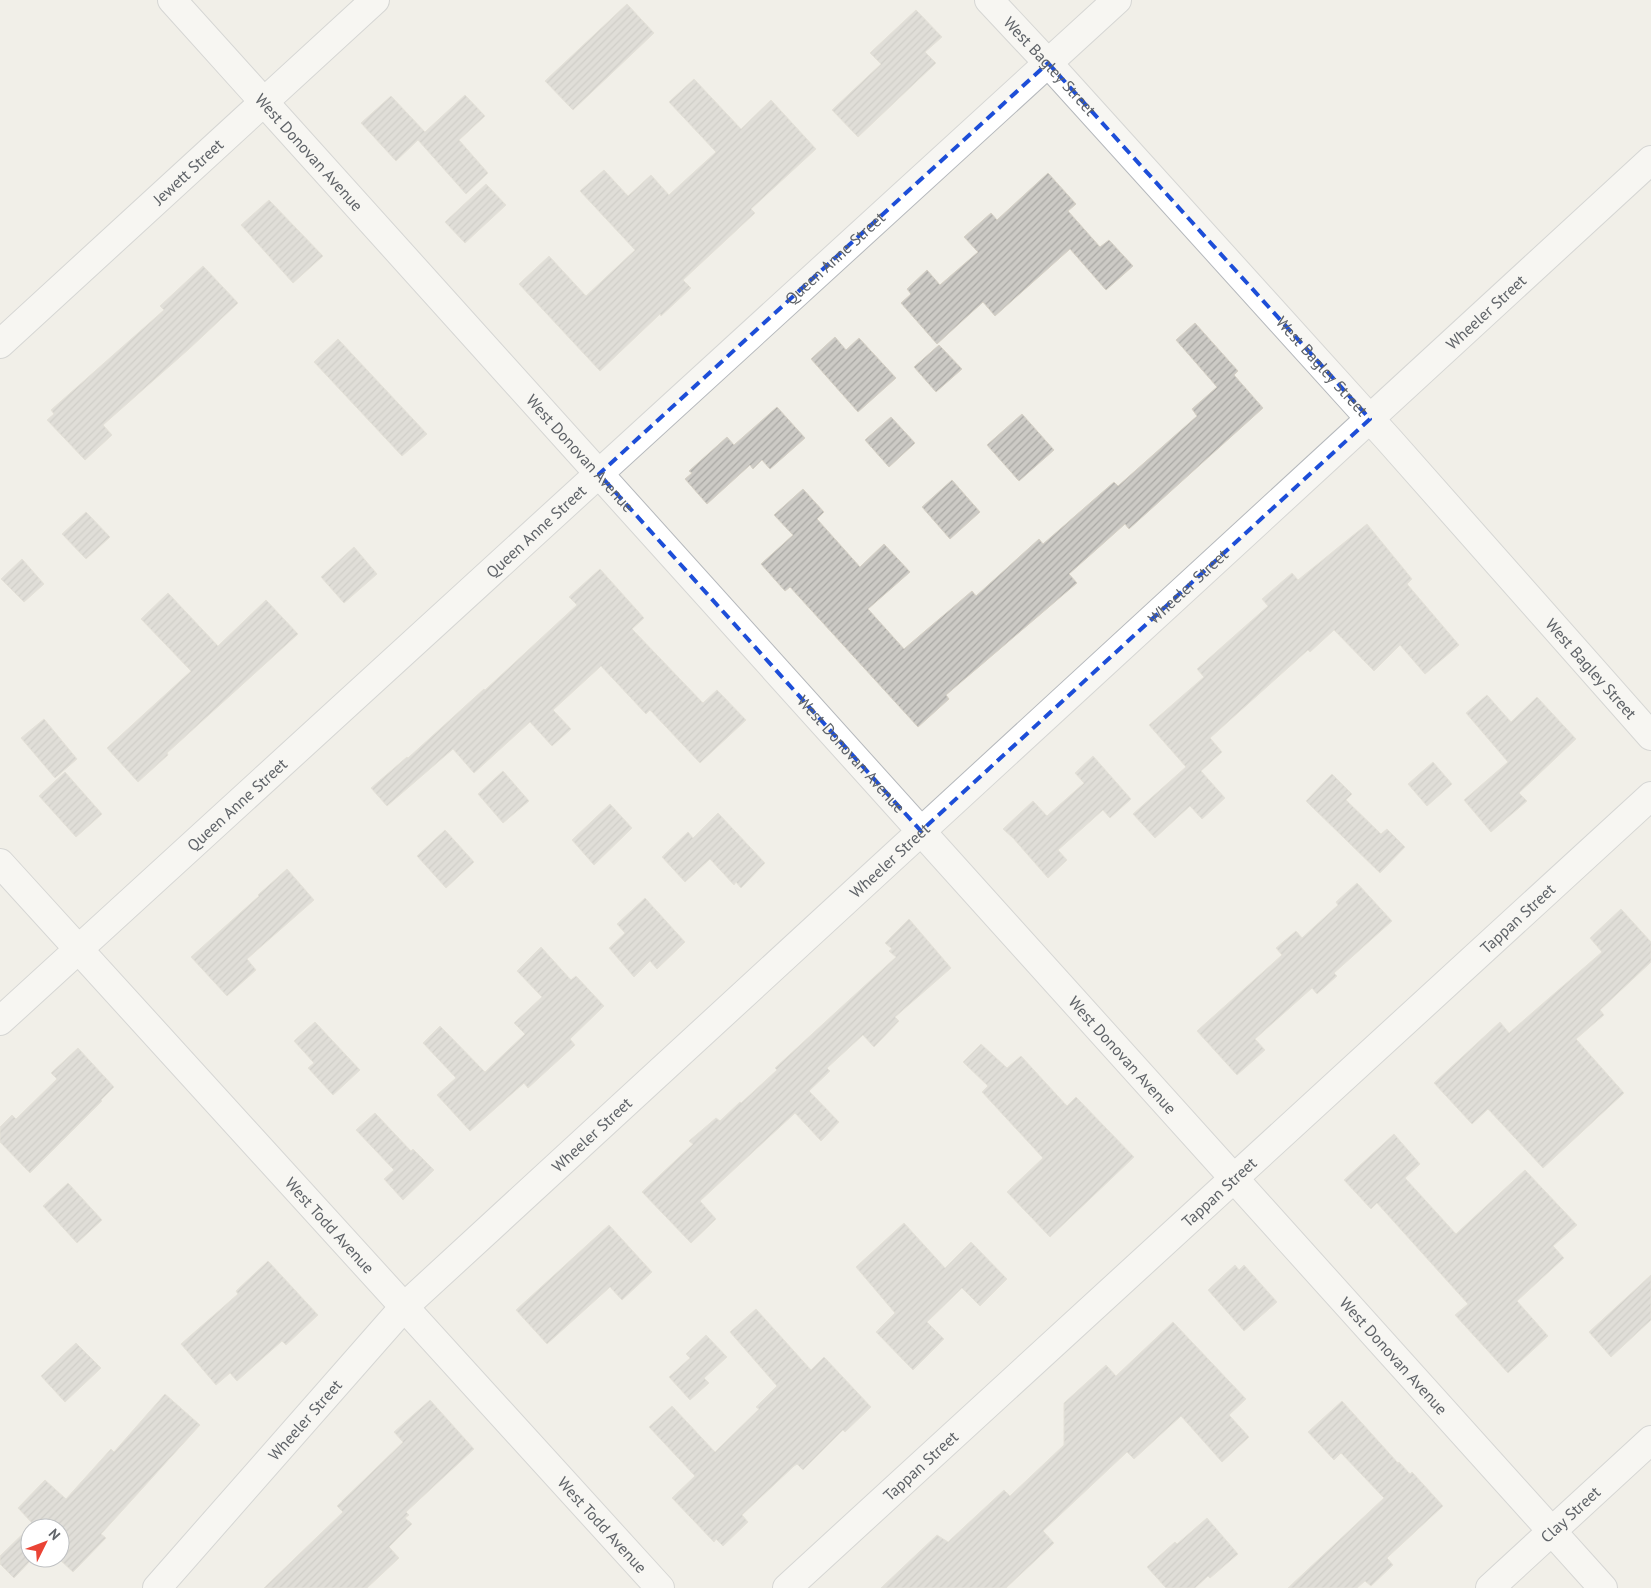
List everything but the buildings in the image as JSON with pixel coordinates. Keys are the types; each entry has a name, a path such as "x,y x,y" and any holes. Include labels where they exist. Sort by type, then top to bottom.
{"street":[{"name":"West Donovan Avenue","path":"172,0 1603,1588"},
{"name":"Jewett Street","path":"0,344 375,0"},
{"name":"West Bagley Street","path":"989,0 1370,419 1651,736"},
{"name":"Queen Anne Street","path":"0,1021 1117,0"},
{"name":"Wheeler Street","path":"156,1588 404,1307 1651,160"},
{"name":"Tappan Street","path":"787,1588 1651,796"},
{"name":"West Todd Avenue","path":"0,863 660,1588"},
{"name":"Clay Street","path":"1490,1588 1651,1440"}],"highlighted area":[{"path":"1048,63 1370,419 921,831 599,474"}]}
